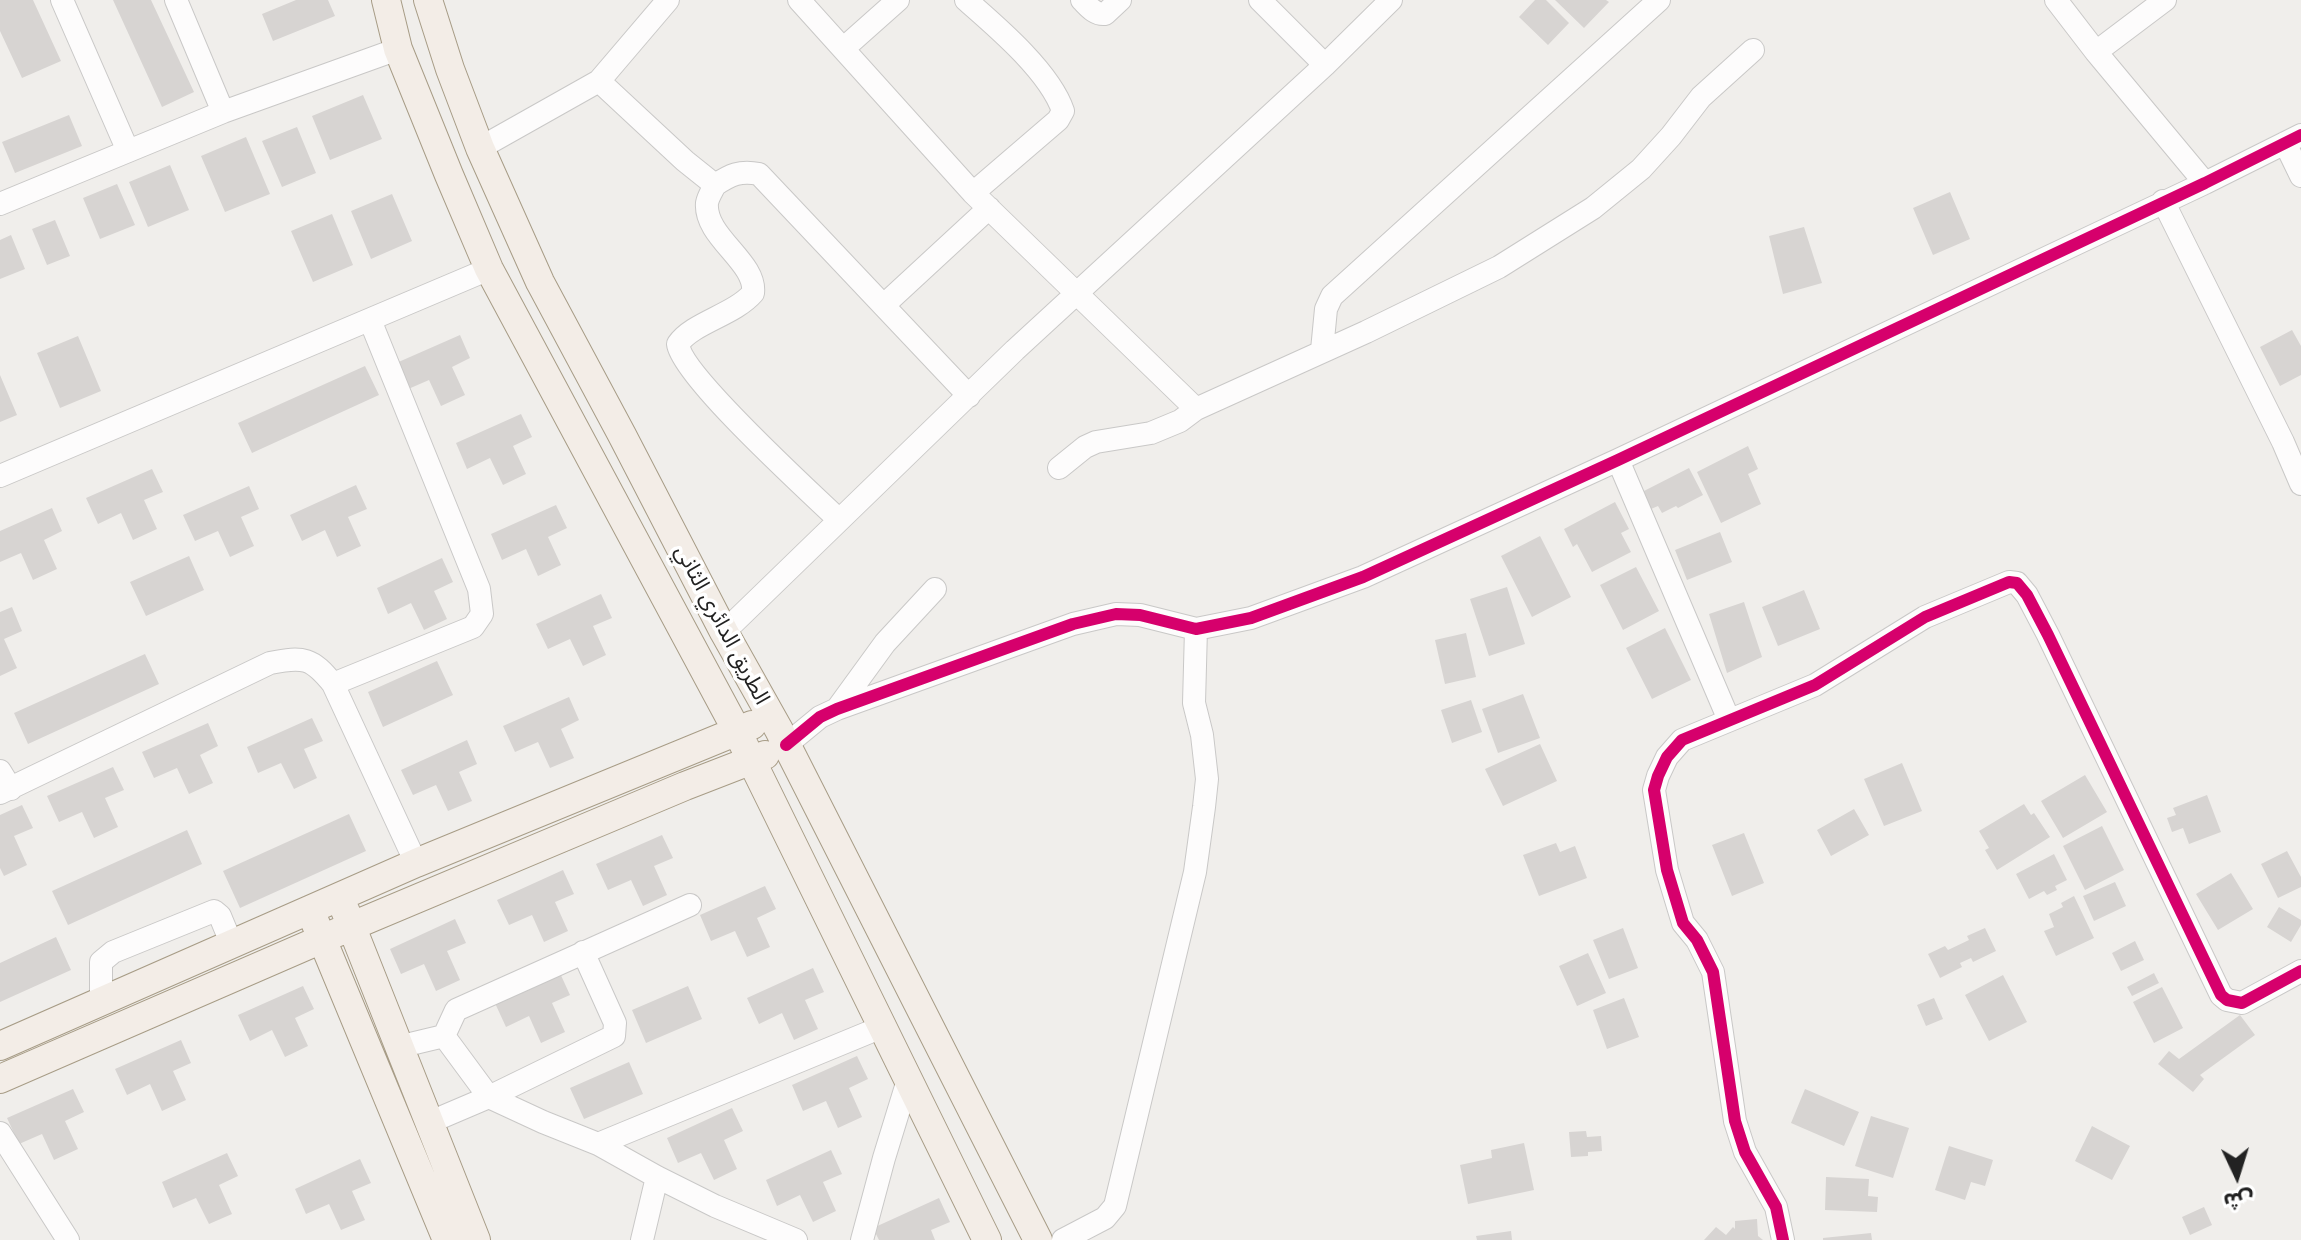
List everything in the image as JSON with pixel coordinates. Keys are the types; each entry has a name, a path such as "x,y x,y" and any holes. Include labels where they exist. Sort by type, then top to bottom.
{"main road":[{"name":"الطريق الدائري الثاني","path":"386,0 398,49 489,269 737,731 987,1240"},
{"name":"الطريق الدائري الثاني","path":"428,0 480,148 540,282 786,745 1038,1240"},
{"path":"0,1046 416,863 771,717"},
{"path":"0,1079 352,926 786,745"},
{"path":"339,898 476,1240"},
{"path":"309,911 447,1240"}],"street":[{"path":"62,0 128,151"},
{"path":"176,0 223,112"},
{"path":"480,148 599,81 668,0"},
{"path":"799,0 981,200 1196,409"},
{"path":"844,48 898,0"},
{"path":"884,305 1058,120 1063,111 1052,89 1010,38 966,0"},
{"path":"1082,0 1100,15 1120,0"},
{"path":"1260,0 1325,65"},
{"path":"724,632 1015,350 1325,65 1391,0"},
{"path":"1322,350 1326,309 1332,296 1659,0"},
{"path":"2056,0 2205,183"},
{"path":"2096,52 2165,0"},
{"path":"0,204 223,112 398,49"},
{"path":"1059,468 1085,447 1096,442 1151,433 1180,421 1196,409 1366,332 1499,267 1593,208 1641,169 1701,97 1753,50"},
{"path":"599,81 715,185"},
{"path":"771,717 829,713 1073,624 1116,614 1140,615 1196,629 1251,618 1363,577 1618,460 2293,139 2301,176"},
{"path":"839,520 709,392 678,350 684,336 733,309 753,293 754,285 750,277 716,231 708,214 707,200 715,185 731,174 746,171 759,174 969,396"},
{"path":"2163,201 2301,484"},
{"path":"0,476 489,269"},
{"path":"333,684 473,627 482,614 479,589 370,320"},
{"path":"1618,460 1729,720"},
{"path":"1783,1240 1776,1207 1745,1152 1735,1121 1713,972 1697,940 1683,923 1667,870 1654,790 1667,757 1682,740 1815,685 1925,617 2009,582 2017,583 2027,595 2048,635 2221,995 2227,1000 2242,1003 2301,971"},
{"path":"786,745 829,713 885,643 935,589"},
{"path":"1063,1240 1105,1218 1115,1206 1195,872 1207,779 1202,735 1194,703 1196,629"},
{"path":"4,784 270,663 298,658 312,662 333,684 416,863"},
{"path":"444,1036 456,1010 690,905"},
{"path":"101,1002 101,962 113,952 214,911 220,916 232,945"},
{"path":"428,1123 614,1036 615,1023 583,952"},
{"path":"598,1144 882,1027"},
{"path":"398,1047 444,1036"},
{"path":"444,1036 489,1097 598,1144 715,1206 796,1240"},
{"path":"862,1240 908,1080"},
{"path":"0,1133 68,1240"},
{"path":"642,1240 657,1177"}],"building":[{"path":"0,0 33,0 61,61 22,78 0,31"},
{"path":"113,0 151,0 194,92 162,107"},
{"path":"296,0 328,0 335,16 273,41 262,14"},
{"path":"1535,0 1546,0 1569,23 1548,45 1519,17"},
{"path":"1555,0 1606,0 1609,2 1584,28"},
{"path":"363,95 382,139 330,160 312,116"},
{"path":"69,115 82,146 15,173 2,142"},
{"path":"297,127 316,173 282,187 262,141"},
{"path":"246,137 270,194 225,212 201,156"},
{"path":"170,165 189,210 148,227 129,182"},
{"path":"117,184 135,225 100,239 83,198"},
{"path":"1950,192 1970,239 1933,255 1913,208"},
{"path":"392,194 412,241 371,259 351,211"},
{"path":"332,214 353,265 313,282 291,231"},
{"path":"55,220 70,256 47,265 32,229"},
{"path":"1804,227 1822,283 1783,294 1769,236"},
{"path":"11,235 25,269 0,279 0,240"},
{"path":"2292,330 2301,346 2301,375 2280,386 2260,347"},
{"path":"460,335 470,358 452,367 465,395 441,406 429,380 406,390 394,364"},
{"path":"78,336 101,391 60,408 37,353"},
{"path":"365,366 379,395 252,453 238,423"},
{"path":"0,375 17,415 0,422"},
{"path":"521,414 532,437 513,446 526,474 503,485 490,458 467,469 456,443"},
{"path":"1748,446 1758,469 1748,474 1761,504 1721,523 1697,472"},
{"path":"1689,468 1703,495 1662,513 1658,506 1651,509 1642,492"},
{"path":"152,469 163,492 144,500 157,529 133,540 121,513 98,524 86,498"},
{"path":"356,485 367,509 348,517 361,546 337,557 325,530 302,541 290,515"},
{"path":"249,486 259,509 241,517 254,546 230,557 218,531 195,541 183,515"},
{"path":"1615,502 1629,529 1621,533 1631,552 1592,572 1577,544 1573,547 1564,529"},
{"path":"556,505 567,528 548,537 561,565 538,576 526,549 502,560 491,534"},
{"path":"52,508 62,531 44,540 57,569 33,580 21,553 0,562 0,531"},
{"path":"1720,532 1732,562 1687,580 1675,550"},
{"path":"1540,536 1571,597 1532,617 1501,556"},
{"path":"189,556 204,590 146,616 130,582"},
{"path":"442,558 453,582 434,591 447,619 424,630 411,603 388,614 377,588"},
{"path":"1636,567 1659,611 1623,630 1600,585"},
{"path":"1507,587 1525,644 1489,656 1470,599"},
{"path":"1804,590 1820,629 1778,646 1762,607"},
{"path":"601,594 612,618 593,626 606,655 583,666 570,639 548,649 536,624"},
{"path":"1744,602 1762,657 1727,673 1709,614"},
{"path":"12,607 22,631 4,639 17,668 0,676 0,612"},
{"path":"1665,628 1691,680 1652,699 1626,648"},
{"path":"1466,633 1476,677 1445,684 1435,640"},
{"path":"145,654 159,684 28,744 14,713"},
{"path":"437,661 453,695 383,727 368,692"},
{"path":"1523,694 1540,738 1498,753 1482,709"},
{"path":"569,697 579,720 561,729 574,758 550,768 538,742 515,752 503,726"},
{"path":"1471,700 1482,732 1452,743 1441,710"},
{"path":"312,718 323,741 304,749 317,778 294,789 281,763 258,773 247,747"},
{"path":"208,723 218,746 200,755 213,783 189,794 177,768 154,778 142,752"},
{"path":"467,740 477,764 459,772 472,801 448,811 436,785 413,795 401,770"},
{"path":"1540,744 1557,781 1503,806 1485,769"},
{"path":"1902,763 1922,811 1884,826 1864,779"},
{"path":"113,767 124,790 105,798 118,827 94,838 82,812 59,822 47,796"},
{"path":"2085,775 2107,812 2063,838 2041,801"},
{"path":"2207,795 2221,832 2189,844 2183,828 2172,832 2167,818 2176,815 2173,808"},
{"path":"2024,804 2050,837 1997,870 1985,850 1989,848 1979,831"},
{"path":"22,805 33,828 14,836 27,865 4,876 0,868 0,815"},
{"path":"1854,809 1869,835 1831,856 1817,830"},
{"path":"349,814 366,851 240,908 223,871"},
{"path":"2102,826 2124,870 2085,890 2063,846"},
{"path":"187,830 202,864 68,925 52,891"},
{"path":"1744,833 1764,883 1732,896 1712,845"},
{"path":"662,835 673,858 654,866 667,895 643,906 631,880 608,890 596,864"},
{"path":"1556,843 1560,852 1575,846 1587,878 1539,896 1523,855"},
{"path":"2287,851 2301,877 2301,887 2278,898 2261,864"},
{"path":"2054,854 2067,880 2047,895 2044,891 2029,899 2016,874"},
{"path":"563,870 574,894 555,902 568,931 544,942 532,915 509,925 497,900"},
{"path":"2231,873 2253,909 2218,930 2196,894"},
{"path":"2115,882 2126,906 2094,921 2083,896"},
{"path":"765,886 776,909 757,918 770,947 747,957 735,931 711,941 700,915"},
{"path":"2074,896 2094,938 2056,956 2044,931 2054,927 2049,914 2063,907 2061,903"},
{"path":"2279,907 2301,920 2291,942 2267,927"},
{"path":"455,919 466,943 447,951 460,980 436,991 424,964 401,974 390,949"},
{"path":"1623,928 1638,968 1609,979 1593,940"},
{"path":"1985,928 1996,951 1973,962 1971,958 1960,963 1962,967 1940,978 1928,954 1945,946 1948,950"},
{"path":"56,937 71,970 0,1002 0,963"},
{"path":"2135,941 2144,960 2121,971 2112,953"},
{"path":"1588,953 1606,993 1577,1006 1559,966"},
{"path":"813,968 824,992 805,1000 818,1029 794,1040 782,1013 759,1024 747,998"},
{"path":"559,971 570,995 552,1003 565,1032 541,1043 529,1016 506,1027 494,1001"},
{"path":"2154,973 2159,983 2132,996 2127,987"},
{"path":"2003,975 2027,1022 1989,1041 1965,995"},
{"path":"303,986 314,1009 295,1018 308,1046 285,1057 272,1030 250,1041 238,1015"},
{"path":"688,986 702,1019 646,1043 632,1010"},
{"path":"2162,987 2183,1028 2154,1043 2133,1002"},
{"path":"1624,998 1639,1037 1607,1049 1593,1010"},
{"path":"1934,998 1943,1019 1926,1026 1917,1005"},
{"path":"2240,1015 2255,1035 2200,1075 2204,1079 2193,1092 2158,1064 2169,1051 2179,1059"},
{"path":"181,1040 191,1063 173,1071 186,1100 162,1111 150,1084 127,1095 115,1069"},
{"path":"857,1056 868,1079 849,1088 862,1117 838,1128 826,1101 803,1111 792,1085"},
{"path":"629,1062 643,1094 584,1119 570,1088"},
{"path":"73,1089 84,1112 65,1121 78,1149 54,1160 42,1134 19,1144 7,1118"},
{"path":"1805,1089 1859,1112 1844,1146 1791,1123"},
{"path":"732,1108 743,1131 724,1140 737,1169 714,1180 701,1153 678,1163 667,1138"},
{"path":"1871,1116 1909,1128 1893,1178 1855,1166"},
{"path":"2092,1126 2130,1146 2112,1180 2075,1161"},
{"path":"1586,1131 1587,1137 1601,1136 1602,1151 1571,1157 1569,1132"},
{"path":"1524,1143 1534,1190 1468,1204 1460,1165 1492,1158 1491,1150"},
{"path":"1949,1146 1993,1160 1985,1186 1971,1182 1965,1200 1935,1190"},
{"path":"831,1150 842,1174 823,1182 836,1211 813,1222 800,1195 777,1206 766,1180"},
{"path":"227,1153 238,1176 219,1185 232,1214 209,1224 196,1198 173,1208 162,1182"},
{"path":"360,1159 371,1183 352,1191 365,1220 341,1230 329,1204 306,1214 295,1189"},
{"path":"1826,1177 1869,1179 1868,1196 1878,1197 1877,1212 1825,1210"},
{"path":"939,1198 950,1222 931,1230 935,1240 879,1240 873,1228"},
{"path":"2204,1207 2212,1225 2190,1235 2182,1217"},
{"path":"1757,1219 1758,1236 1763,1240 1704,1240 1716,1227 1726,1235 1733,1227 1735,1229 1735,1221"},
{"path":"1511,1231 1512,1240 1477,1240 1476,1236"},
{"path":"1871,1233 1872,1240 1823,1240 1823,1238"}],"cycle path":[{"path":"786,745 820,717 837,709 1073,624 1116,614 1140,615 1196,629 1251,618 1363,577 1618,460 2301,135"},
{"path":"1783,1240 1776,1207 1745,1152 1735,1121 1713,972 1697,940 1683,923 1667,870 1654,790 1667,757 1682,740 1815,685 1925,617 2009,582 2017,583 2027,595 2048,635 2221,995 2227,1000 2242,1003 2301,971"}]}
